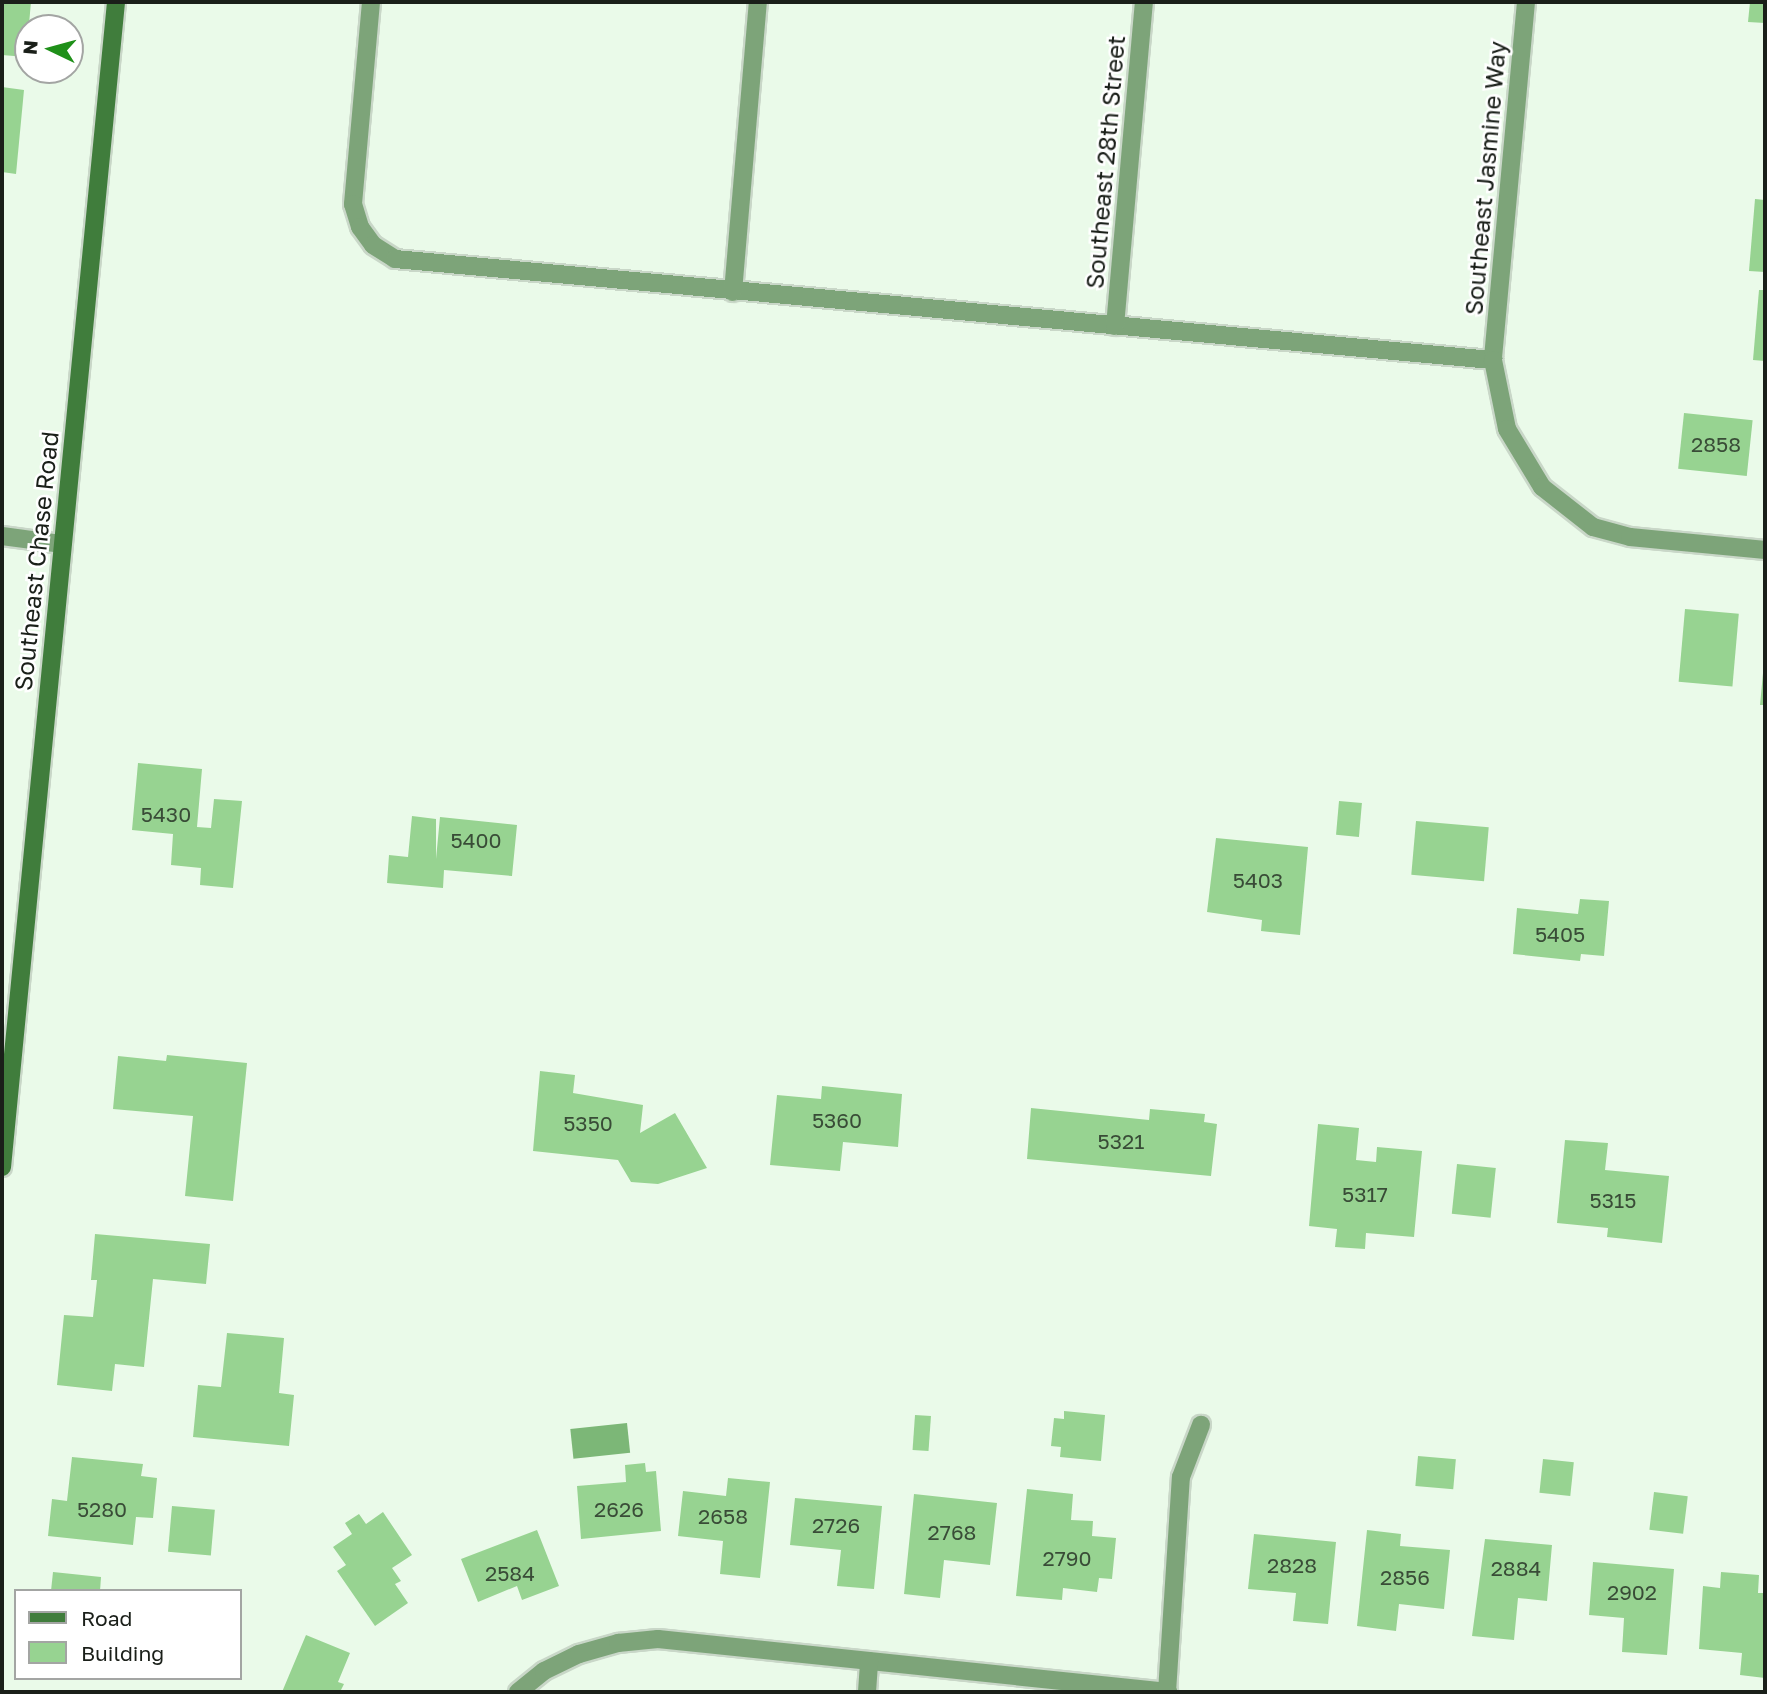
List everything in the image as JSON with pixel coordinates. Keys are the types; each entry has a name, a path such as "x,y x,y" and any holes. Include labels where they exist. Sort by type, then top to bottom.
{"street":[{"name":"Southeast Chase Road","path":"2,1167 116,2"},
{"path":"371,2 353,204 359,227 373,245 395,259 419,264 1493,360"},
{"path":"733,292 758,2"},
{"name":"Southeast 28th Street","path":"1115,326 1143,2"},
{"name":"Southeast Jasmine Way","path":"1526,2 1493,360 1507,429 1542,487 1565,510 1593,527 1630,537 1765,550"},
{"path":"2,536 62,544"},
{"path":"518,1692 544,1671 579,1654 618,1643 658,1639 1168,1692 1181,1477 1201,1425"},
{"path":"867,1692 869,1661"}],"shaded area":[{"path":"627,1423 630,1453 573,1459 570,1429"}],"building":[{"path":"2,2 31,2 30,14 14,14 14,56 2,55"},
{"path":"1750,2 1765,2 1765,23 1748,22"},
{"path":"2,87 24,90 16,174 2,172"},
{"path":"1755,199 1765,200 1765,272 1749,271"},
{"path":"1759,290 1765,290 1765,361 1753,360"},
{"path":"1684,413 1753,420 1747,476 1678,469"},
{"path":"1685,609 1739,614 1732,686 1679,682"},
{"path":"1763,673 1765,705 1760,705"},
{"path":"138,763 202,769 197,827 211,828 214,799 242,801 233,888 200,885 201,868 171,865 173,834 132,830"},
{"path":"1339,801 1362,803 1359,837 1336,835"},
{"path":"412,816 436,819 436,859 440,817 517,825 512,876 444,870 443,888 387,883 389,855 408,857"},
{"path":"1416,821 1489,827 1484,881 1411,875"},
{"path":"1216,838 1308,847 1300,935 1261,931 1262,920 1207,912"},
{"path":"1580,899 1609,901 1604,956 1581,954 1580,961 1513,954 1517,908 1578,914"},
{"path":"167,1055 247,1063 233,1201 185,1196 193,1116 113,1109 118,1056 166,1061"},
{"path":"540,1071 575,1075 573,1093 643,1105 640,1133 675,1113 707,1168 658,1184 631,1182 618,1160 533,1151"},
{"path":"822,1086 902,1094 898,1147 843,1142 840,1171 770,1165 777,1095 821,1099"},
{"path":"1031,1108 1149,1120 1150,1109 1205,1114 1204,1122 1217,1124 1211,1176 1027,1159"},
{"path":"1318,1124 1359,1128 1356,1160 1376,1162 1377,1147 1422,1151 1414,1237 1366,1233 1365,1249 1335,1247 1337,1229 1309,1226"},
{"path":"1565,1140 1608,1143 1605,1170 1669,1176 1662,1243 1607,1237 1608,1228 1557,1223"},
{"path":"1457,1164 1496,1168 1491,1218 1452,1214"},
{"path":"95,1234 210,1244 206,1284 153,1279 144,1367 115,1364 112,1391 57,1385 64,1315 93,1317 97,1280 91,1280"},
{"path":"227,1333 284,1338 279,1393 294,1395 289,1446 193,1437 198,1385 221,1387"},
{"path":"1064,1411 1105,1415 1101,1461 1060,1457 1061,1447 1051,1446 1054,1418 1064,1419"},
{"path":"915,1415 931,1416 929,1451 913,1450"},
{"path":"1418,1456 1456,1459 1453,1489 1415,1486"},
{"path":"72,1457 143,1464 141,1476 157,1478 153,1518 136,1517 133,1545 48,1536 52,1499 67,1501"},
{"path":"1543,1459 1574,1462 1570,1496 1539,1493"},
{"path":"645,1463 646,1472 656,1471 661,1531 581,1539 577,1486 626,1482 625,1465"},
{"path":"728,1478 770,1482 760,1578 720,1574 723,1541 678,1536 683,1491 726,1496"},
{"path":"1027,1489 1073,1494 1071,1520 1093,1521 1092,1536 1116,1538 1112,1579 1099,1578 1097,1592 1063,1588 1062,1600 1016,1596"},
{"path":"1654,1492 1688,1496 1683,1534 1649,1530"},
{"path":"914,1494 997,1503 990,1565 944,1560 940,1598 904,1594"},
{"path":"795,1498 882,1506 874,1589 837,1586 841,1550 790,1545"},
{"path":"172,1506 215,1510 211,1556 168,1552"},
{"path":"383,1512 412,1555 392,1568 401,1581 395,1584 408,1603 375,1626 337,1571 346,1565 333,1547 352,1534 345,1523 359,1514 366,1524"},
{"path":"537,1530 559,1586 522,1600 517,1586 478,1602 461,1559"},
{"path":"1367,1530 1401,1534 1400,1546 1450,1550 1444,1609 1399,1604 1396,1631 1357,1626"},
{"path":"1254,1534 1336,1542 1328,1624 1293,1621 1296,1593 1248,1589"},
{"path":"1485,1539 1552,1545 1547,1601 1518,1598 1514,1640 1472,1636"},
{"path":"1593,1562 1674,1569 1667,1655 1622,1652 1624,1618 1589,1615"},
{"path":"53,1572 101,1577 100,1589 51,1589"},
{"path":"1721,1572 1759,1575 1758,1593 1765,1593 1765,1678 1740,1675 1742,1653 1699,1649 1703,1586 1720,1588"},
{"path":"306,1635 350,1653 338,1682 344,1684 340,1692 282,1692"}]}
